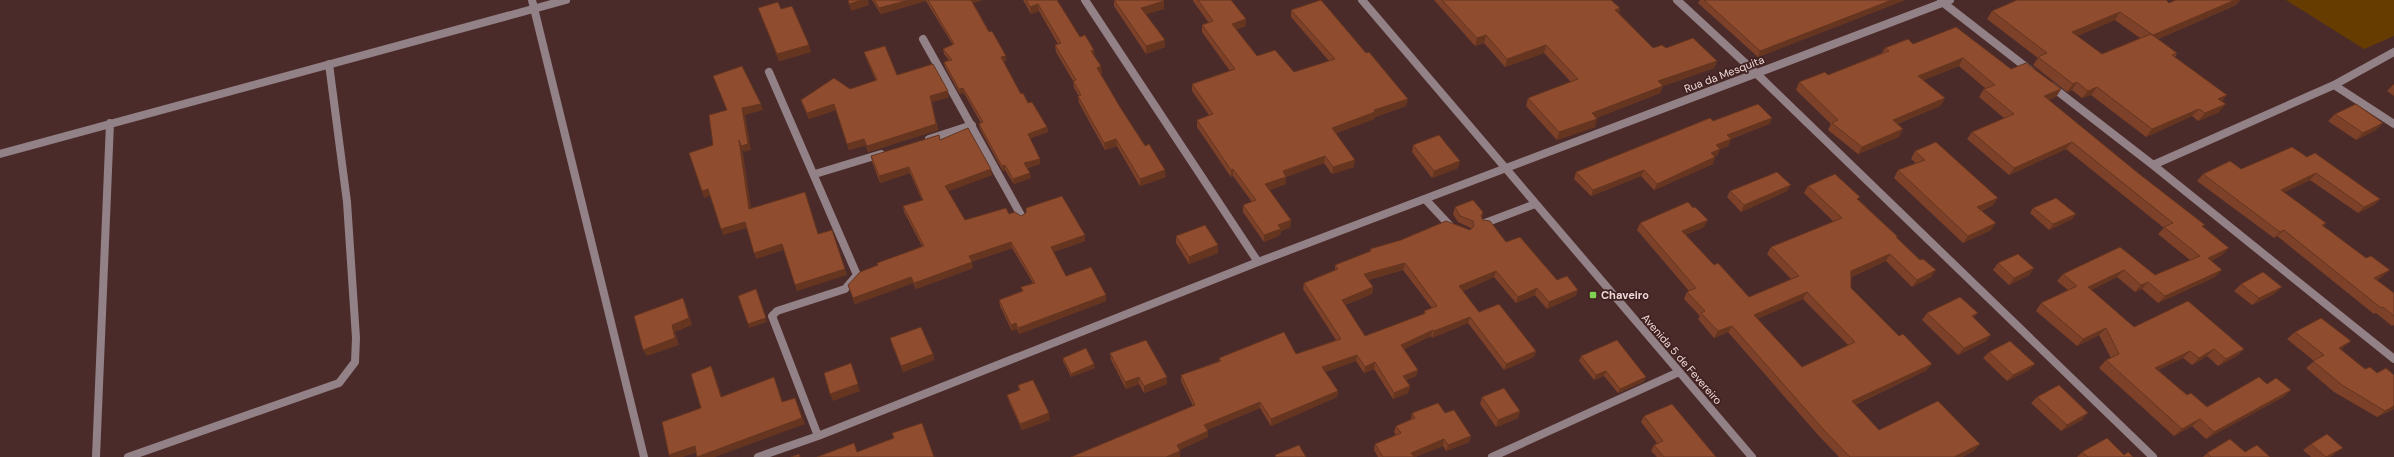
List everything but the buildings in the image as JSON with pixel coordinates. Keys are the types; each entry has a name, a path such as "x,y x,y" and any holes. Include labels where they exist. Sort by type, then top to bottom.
{"street":[{"path":"532,0 644,457"},
{"path":"0,154 566,0"},
{"path":"1084,0 1258,262"},
{"name":"Avenida 5 de Fevereiro","path":"1362,0 1752,457"},
{"path":"1677,0 1757,74 2153,457"},
{"path":"1944,1 2153,165 2394,358"},
{"name":"Rua da Mesquita","path":"758,457 818,436 1258,262 1507,170 1944,1"},
{"path":"922,39 972,125 1022,217"},
{"path":"2153,165 2334,85 2394,52"},
{"path":"128,457 339,383 355,362 356,338 347,202 329,64"},
{"path":"769,72 815,174 857,275 845,288 777,311 772,316 818,436"},
{"path":"2334,85 2394,124"},
{"path":"96,457 110,123"},
{"path":"920,142 972,125"},
{"path":"815,174 890,151"},
{"path":"1426,200 1451,228 1462,231"},
{"path":"1485,223 1535,204"},
{"path":"1492,457 1679,372"}],"shaded area":[{"path":"2286,0 2394,0 2394,36 2364,49"}],"place":[{"name":"Chaveiro","path":"1593,295"}]}
